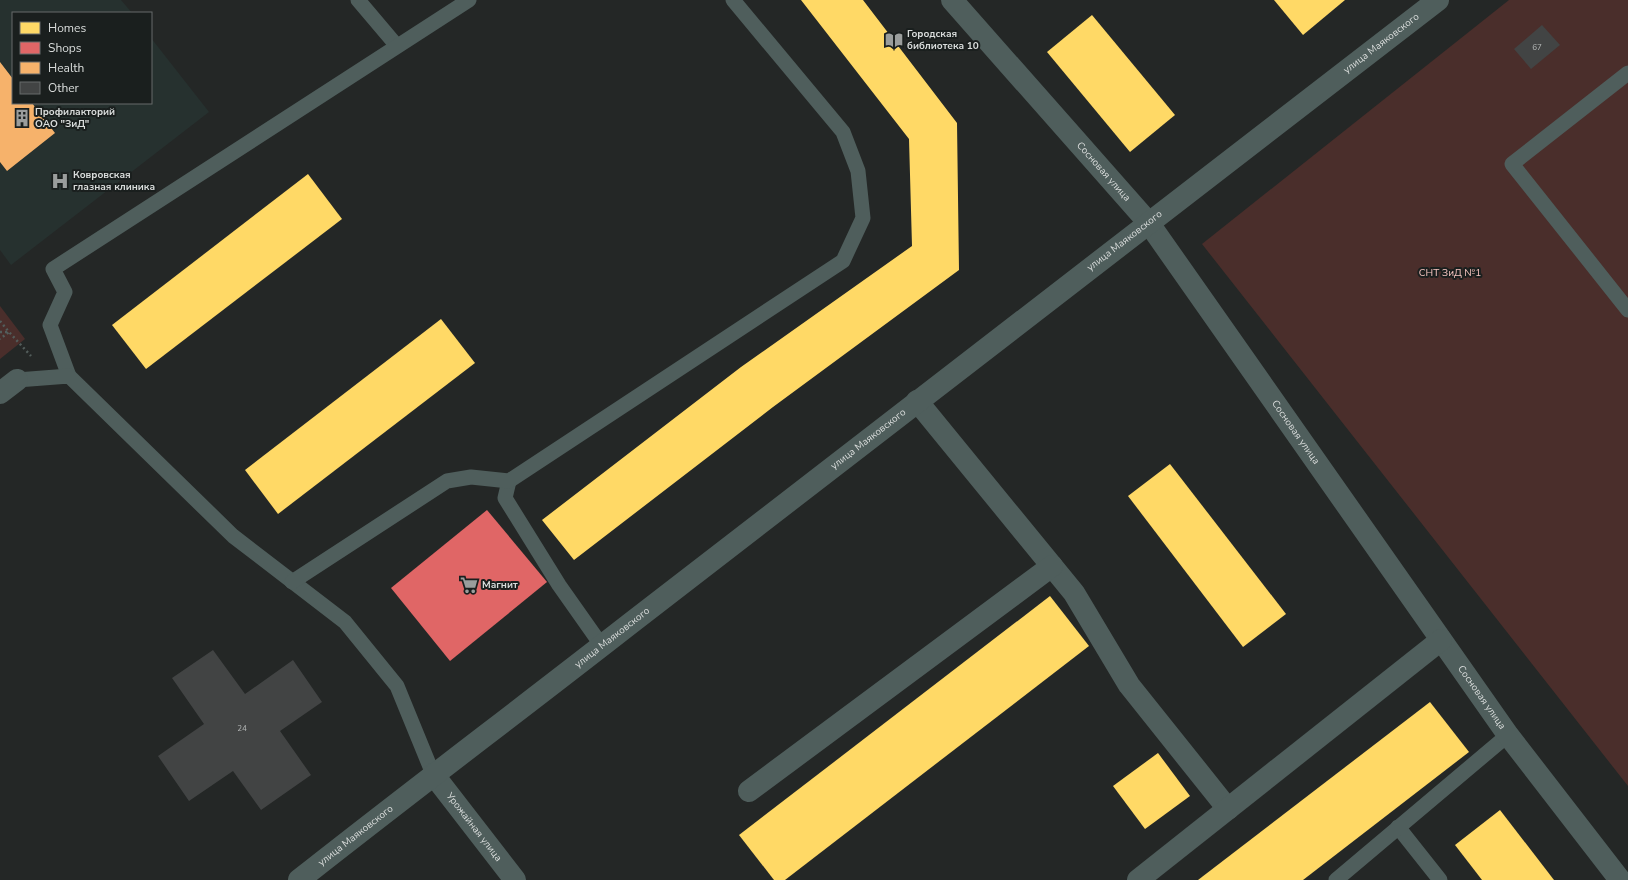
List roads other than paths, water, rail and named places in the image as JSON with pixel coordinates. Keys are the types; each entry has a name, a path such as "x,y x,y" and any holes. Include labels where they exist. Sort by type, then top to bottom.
{"street":[{"name":"Сосновая улица","path":"952,0 1148,222 1508,735 1620,880"},
{"name":"улица Маяковского","path":"299,880 433,774 602,646 1148,222 1438,0"},
{"path":"917,401 1074,593 1129,685 1228,809"},
{"path":"749,791 1052,566"},
{"path":"1138,880 1441,640"},
{"name":"Урожайная улица","path":"433,774 515,880"}],"lane":[{"path":"358,0 397,46"},
{"path":"433,774 397,686 345,622 233,536 69,376 50,325 65,292 53,269 468,0"},
{"path":"292,582 447,481 471,476 509,481 843,261 863,218 858,171 843,132 734,0"},
{"path":"1628,73 1512,164 1628,310"},
{"path":"8,386 50,377 69,376"},
{"path":"509,481 505,498 558,585 602,646"},
{"path":"1336,880 1508,735"},
{"path":"1398,827 1440,880"}],"place":[{"name":"Городская библиотека 10","path":"894,40"},
{"name":"Профилакторий ОАО \"ЗиД\"","path":"22,118"},
{"name":"Ковровская глазная клиника","path":"60,181"},
{"name":"Магнит","path":"469,585"}],"park label":[{"name":"СНТ ЗиД №1","path":"1450,273"}]}
